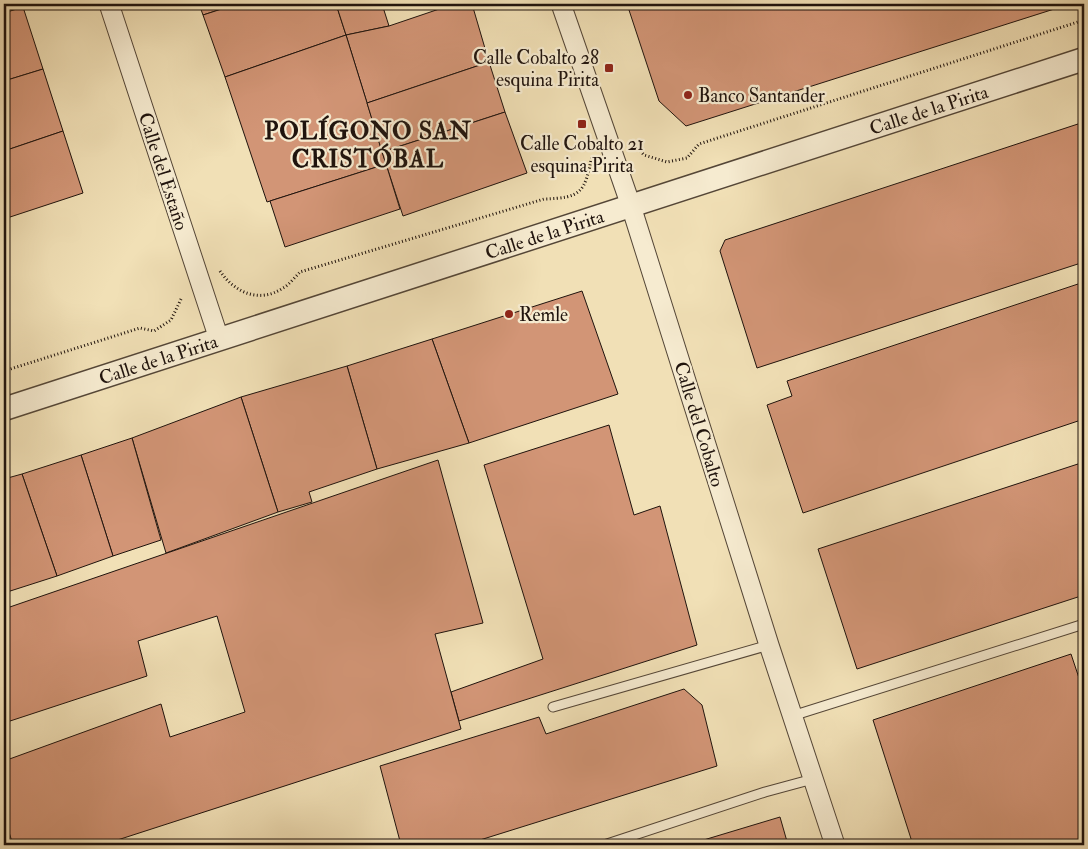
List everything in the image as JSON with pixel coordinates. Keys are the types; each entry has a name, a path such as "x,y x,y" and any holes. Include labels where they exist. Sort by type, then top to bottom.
{"street":[{"name":"Calle del Estaño","path":"109,4 219,339"},
{"name":"Calle del Cobalto","path":"561,4 631,206 769,645 835,845"},
{"name":"Calle de la Pirita","path":"4,409 1084,58"}],"lane":[{"path":"792,716 1084,624"},
{"path":"553,707 769,645"},
{"path":"604,845 765,792 814,779"}],"path":[{"path":"629,138 644,155 667,162 687,158 700,144 1084,20"},
{"path":"218,268 230,286 252,296 273,293 284,288 300,272 544,199 567,198 583,188 588,176 593,150"},
{"path":"4,371 140,328 154,331 172,320 182,300 182,292"}],"building":[{"path":"199,4 237,4 203,15"},
{"path":"237,4 336,4 346,35 225,77 203,15"},
{"path":"336,4 382,4 389,26 346,35"},
{"path":"454,4 472,4 489,62 367,103 346,35 389,26"},
{"path":"627,4 1070,4 686,126 659,101"},
{"path":"23,7 43,69 4,81 4,13"},
{"path":"346,35 386,164 267,202 225,77"},
{"path":"489,62 505,112 382,152 367,103"},
{"path":"43,69 63,131 4,151 4,81"},
{"path":"505,112 527,173 403,216 382,152"},
{"path":"1084,122 1084,262 757,368 720,251 725,240"},
{"path":"63,131 83,193 4,219 4,151"},
{"path":"386,164 400,209 285,247 270,201"},
{"path":"1084,282 1084,419 803,513 767,405 792,396 787,381"},
{"path":"582,291 618,394 469,443 432,339"},
{"path":"432,339 469,443 377,469 347,366"},
{"path":"347,366 377,469 309,492 312,502 278,512 241,397"},
{"path":"241,397 278,512 166,553 132,438"},
{"path":"609,425 634,515 660,506 697,645 459,721 451,692 543,659 484,465"},
{"path":"132,438 161,540 113,556 81,455"},
{"path":"81,455 113,556 57,576 22,474"},
{"path":"438,460 483,623 435,634 461,729 102,845 13,845 4,816 4,761 161,704 170,737 245,712 217,616 138,641 147,676 4,723 4,609"},
{"path":"1084,462 1084,595 857,669 818,549"},
{"path":"22,474 57,576 4,593 4,479"},
{"path":"1071,654 1084,693 1084,845 913,845 873,720"},
{"path":"684,689 702,705 717,766 464,845 401,845 380,766 539,717 546,734"},
{"path":"780,817 788,845 687,845"}],"place":[{"name":"Calle Cobalto 28 esquina Pirita","path":"609,68"},
{"name":"Banco Santander","path":"688,95"},
{"name":"Calle Cobalto 21 esquina Pirita","path":"582,124"},
{"name":"Remle","path":"509,314"}],"district":[{"name":"POLÍGONO SAN CRISTÓBAL","path":"368,145"}]}
